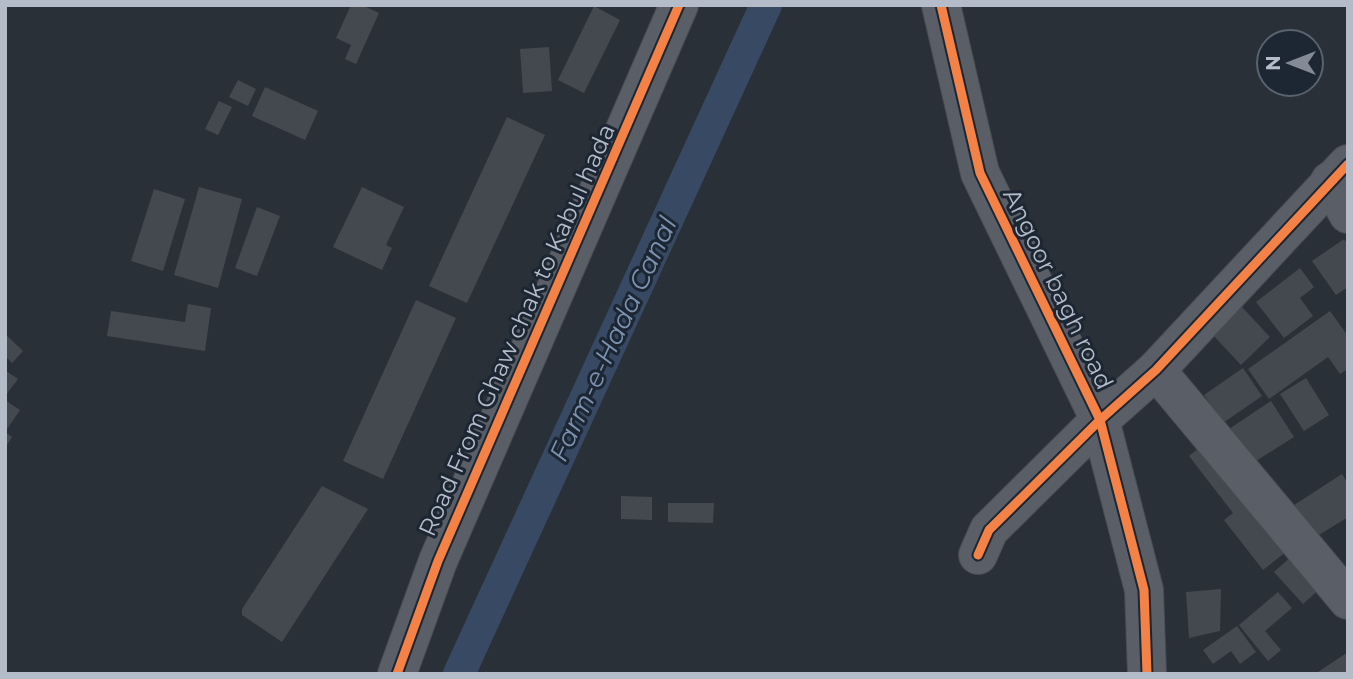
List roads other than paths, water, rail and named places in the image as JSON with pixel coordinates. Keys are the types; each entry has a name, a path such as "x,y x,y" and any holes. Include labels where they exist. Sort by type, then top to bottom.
{"street":[{"name":"Road From Ghaw chak to Kabul hada","path":"397,674 438,561 679,5"},
{"name":"Angoor bagh road","path":"941,5 981,173 1100,420 1143,590 1147,674"},
{"path":"978,555 989,530 1100,420 1156,370 1339,172"},
{"path":"1339,172 1348,214"},
{"path":"1156,370 1348,600"}],"waterway":[{"name":"Farm-e-Hada Canal","path":"459,674 766,5"}]}
